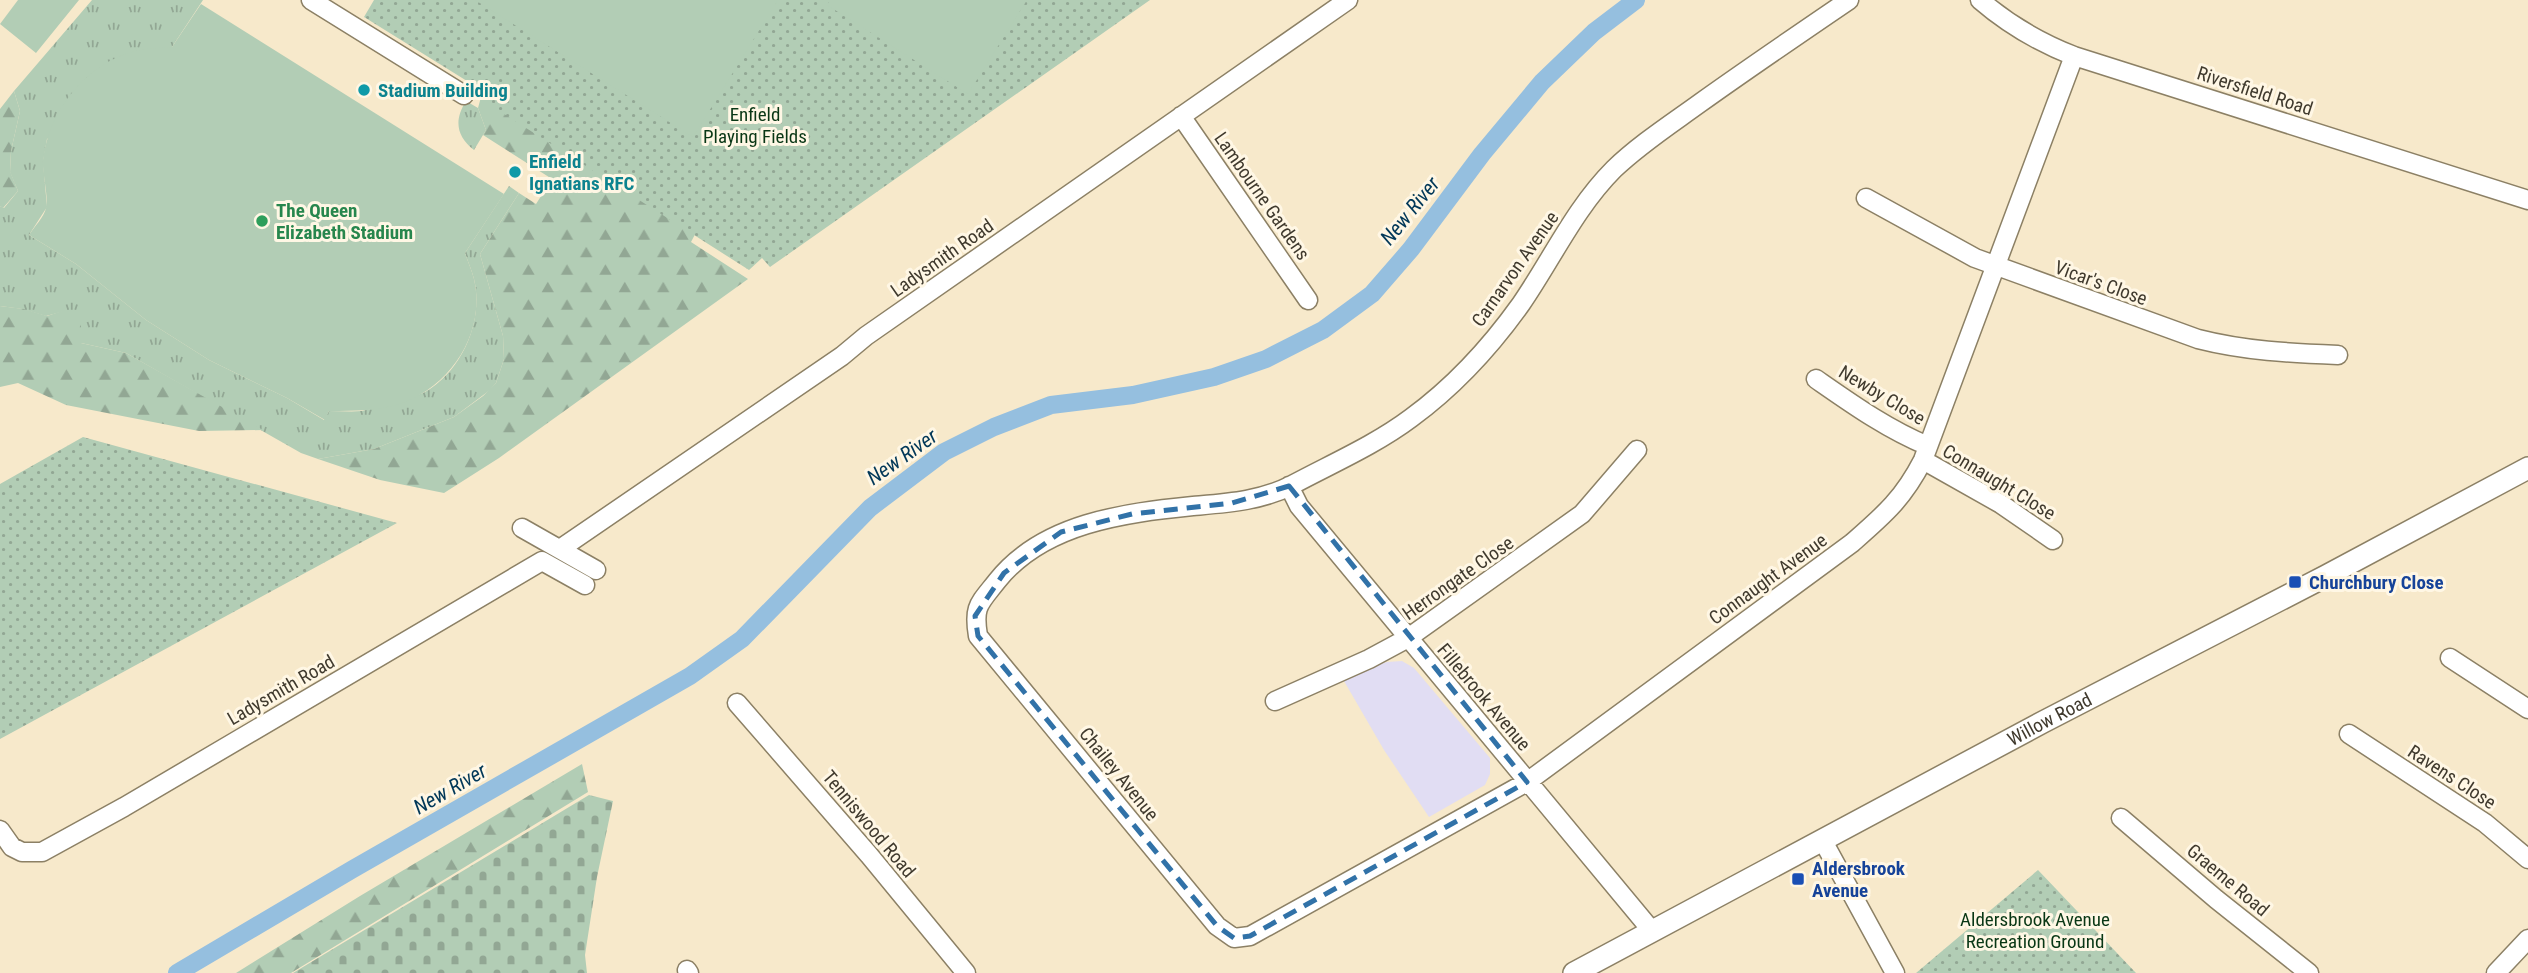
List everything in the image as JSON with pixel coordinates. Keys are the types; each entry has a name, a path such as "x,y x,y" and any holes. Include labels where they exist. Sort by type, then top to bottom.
{"street":[{"path":"311,0 464,95"},
{"name":"Ladysmith Road","path":"0,830 12,847 22,852 42,852 124,807 542,562 590,577 560,549 842,356 866,336 1348,0"},
{"name":"Carnarvon Avenue","path":"975,616 980,604 1004,573 1061,532 1132,514 1232,503 1289,486 1409,419 1431,402 1490,342 1518,307 1588,199 1614,169 1673,122 1763,57 1849,0"},
{"name":"Riversfield Road","path":"1980,0 2040,43 2074,56 2528,200"},
{"name":"Connaught Avenue","path":"1250,936 1527,782 1852,543 1891,509 1909,487 1925,453 2074,56"},
{"name":"Lambourne Gardens","path":"1181,116 1308,300"},
{"name":"Vicar's Close","path":"1866,198 1975,258 2198,340 2272,353 2338,355"},
{"name":"Newby Close","path":"1816,379 1862,411 1907,437 1925,453"},
{"name":"Herrongate Close","path":"1275,701 1369,659 1408,638 1582,514 1637,450"},
{"name":"Connaught Close","path":"1925,453 2053,540"},
{"name":"Willow Road","path":"1574,973 2134,674 2326,576 2528,468"},
{"name":"Fillebrook Avenue","path":"1289,486 1299,506 1652,931"},
{"path":"522,528 560,549"},
{"name":"Chailey Avenue","path":"975,616 978,636 1217,926 1234,938 1250,936"},
{"path":"2450,658 2528,709"},
{"name":"Tenniswood Road","path":"737,703 966,973"},
{"name":"Ravens Close","path":"2349,734 2485,823 2528,859"},
{"name":"Graeme Road","path":"2121,818 2309,973"},
{"path":"1823,841 1894,973"},
{"path":"2496,973 2528,939"}],"highlighted area":[{"path":"1289,486 1527,782 1250,936 1234,938 1217,926 978,636 975,616 1004,573 1061,532 1132,514 1232,503"}],"shaded area":[{"path":"1402,661 1414,668 1490,758 1490,774 1485,785 1429,817 1384,750 1344,681 1375,666"}],"green space":[{"path":"18,0 79,0 36,53 0,24"},
{"path":"92,0 203,0 172,47 47,139 43,162 47,207 29,235 76,264 146,320 209,360 287,398 324,420 329,411 362,411 425,392 450,371 467,343 476,311 474,279 465,253 509,186 519,193 480,254 503,336 504,359 496,383 490,390 454,417 374,449 318,459 301,453 126,353 81,343 65,311 46,316 0,306 0,206 4,208 18,191 10,172 11,151 20,111 14,91"},
{"name":"Enfield Playing Fields","path":"374,0 1150,0 770,267 762,258 749,270 471,93 475,86 364,17"},
{"path":"475,0 778,0 693,137"},
{"path":"830,0 1027,0 968,94 827,5"},
{"name":"The Queen Elizabeth Stadium","path":"201,4 504,194 465,253 474,279 476,298 470,336 451,368 438,382 422,393 387,407 329,411 325,420 209,360 146,320 76,264 29,235 46,208 43,160 47,141 62,107 73,92 101,66 117,57 140,50 172,47"},
{"path":"14,91 20,111 11,151 10,171 18,191 3,208 0,206 0,109"},
{"path":"481,97 701,223 691,242 748,279 499,458 444,493 380,480 318,459 374,449 454,417 496,383 504,359 503,336 480,254 519,193 536,204 552,179 483,135 486,130 478,108"},
{"path":"466,101 478,108 486,130 474,150 463,139 459,127 460,115"},
{"path":"0,306 47,316 65,310 81,322 81,343 126,353 263,430 199,431 66,405 18,383 0,387"},
{"path":"83,437 397,523 0,739 0,484"},
{"path":"582,764 588,792 291,973 236,973 360,896"},
{"path":"589,795 613,801 597,877 585,955 587,973 293,973"},
{"name":"Aldersbrook Avenue Recreation Ground","path":"2038,870 2136,973 1916,973"}],"waterway":[{"name":"New River","path":"177,973 690,676 742,639 870,508 944,452 994,427 1051,405 1133,395 1214,377 1266,359 1323,330 1372,294 1411,249 1482,154 1542,82 1594,32 1636,0"}],"place":[{"name":"Stadium Building","path":"364,90"},
{"name":"Enfield Ignatians RFC","path":"515,172"},
{"name":"The Queen Elizabeth Stadium","path":"262,221"},
{"name":"Churchbury Close","path":"2295,582"},
{"name":"Aldersbrook Avenue","path":"1798,879"}]}
